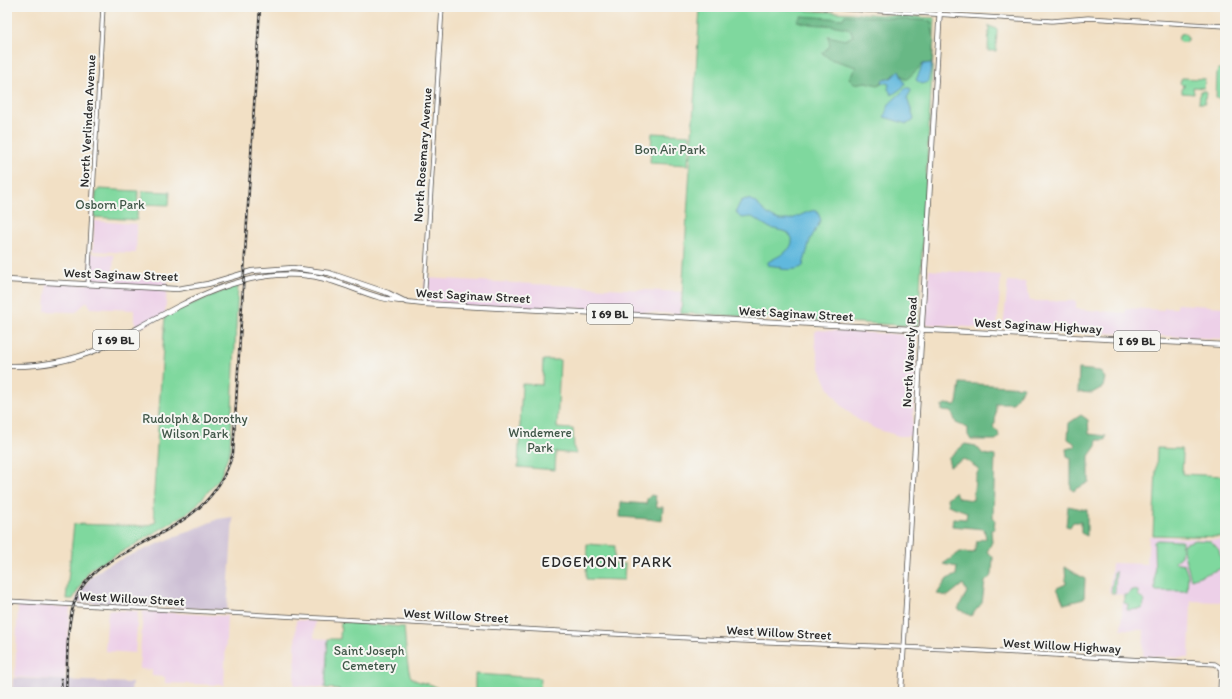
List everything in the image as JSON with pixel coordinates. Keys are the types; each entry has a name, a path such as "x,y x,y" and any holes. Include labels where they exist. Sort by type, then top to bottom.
{"main road":[{"name":"North Waverly Road","path":"901,692 940,7"},
{"name":"West Saginaw Street","path":"7,280 177,289 208,284 252,271 273,268 297,268 339,275 406,302 424,304 921,331"},
{"name":"I 69 BL","path":"7,366 45,365 79,357 98,349 214,290 256,276 291,274 313,276 338,282 384,299 406,302"},
{"name":"West Saginaw Highway","path":"921,331 1225,345"}],"street":[{"name":"North Verlinden Avenue","path":"88,285 103,7"},
{"name":"North Rosemary Avenue","path":"424,304 442,7"},
{"path":"814,7 1052,21 1094,18 1225,26"},
{"name":"West Willow Street","path":"7,601 904,648"},
{"name":"West Willow Highway","path":"904,648 1220,665 1222,670 1220,692"}],"shaded area":[{"path":"945,7 963,7 963,13 946,12"},
{"path":"94,221 137,224 136,253 93,251"},
{"path":"90,252 94,254 114,255 113,273 168,276 165,315 138,329 134,321 134,310 91,308 87,301 76,312 45,311 47,282 88,284"},
{"path":"929,270 1001,275 997,329 926,324"},
{"path":"425,278 681,292 680,314 575,308 501,308 424,304"},
{"path":"1008,281 1025,282 1030,301 1076,301 1076,309 1125,313 1126,308 1164,310 1164,308 1177,308 1177,304 1225,307 1225,339 1003,328"},
{"path":"818,330 911,335 916,337 917,344 912,436 899,436 876,429 857,419 842,406 828,387 820,368 815,343 815,332"},
{"path":"233,517 227,610 75,602 80,591 91,577 107,565 218,519"},
{"path":"1149,536 1225,540 1223,602 1191,601 1189,658 1143,656 1144,630 1121,629 1123,595 1109,593 1112,563 1147,564"},
{"path":"18,604 70,607 65,680 15,677"},
{"path":"108,610 138,611 135,653 105,651"},
{"path":"143,611 227,616 224,685 165,683 165,677 152,676 152,670 139,669"},
{"path":"296,620 315,621 314,638 328,639 325,688 294,686"},
{"path":"13,678 132,683 131,692 12,692"}],"green space":[{"path":"700,7 749,7 935,18 918,325 681,313"},
{"path":"845,15 931,21 934,39 932,63 923,64 906,80 899,72 878,85 866,82 854,84 849,78 856,67 830,59 822,53 830,46 828,36 845,40 853,36 850,29 797,21 801,16 843,19"},
{"path":"989,26 997,29 996,51 988,51"},
{"path":"1183,33 1188,38 1183,43 1178,38"},
{"path":"1219,69 1225,69 1225,99 1216,98 1217,71"},
{"path":"1182,78 1205,79 1204,88 1193,87 1194,94 1182,93 1182,87 1184,87 1184,84 1183,86 1180,83"},
{"path":"1200,91 1206,91 1205,103 1199,103"},
{"name":"Bon Air Park","path":"652,133 690,135 688,165 650,163"},
{"name":"Osborn Park","path":"99,189 138,191 137,220 94,217 96,193"},
{"name":"Osborn Park","path":"142,191 170,192 169,205 141,204"},
{"name":"Rudolph & Dorothy Wilson Park","path":"238,285 230,450 220,478 192,510 136,544 90,569 73,599 66,599 74,524 146,526 156,522 153,508 165,315"},
{"name":"Windemere Park","path":"543,360 560,360 557,428 573,429 574,449 577,454 556,452 555,470 518,467 522,384 542,385"},
{"path":"1079,369 1100,371 1105,378 1103,387 1092,393 1078,392"},
{"path":"960,383 1024,387 1013,403 996,403 995,424 993,425 994,429 998,431 999,437 996,440 971,440 968,435 968,428 956,423 952,412 942,411 942,406 945,404 955,405 957,403"},
{"path":"1081,415 1088,420 1089,434 1106,436 1105,440 1097,440 1096,446 1089,456 1089,482 1073,491 1071,488 1071,458 1067,456 1066,449 1075,447 1074,443 1068,439 1069,423"},
{"path":"965,444 976,446 983,454 995,456 993,517 995,519 994,529 991,530 992,542 987,552 993,557 992,575 985,582 982,603 971,616 958,609 967,592 963,584 948,596 937,594 947,579 956,575 957,567 943,564 960,552 974,553 977,541 986,538 984,529 952,526 953,518 966,519 967,512 948,505 947,498 955,492 958,498 973,500 975,479 979,469 964,459 950,466 948,458"},
{"path":"1157,448 1181,449 1183,455 1182,474 1225,476 1225,537 1153,535"},
{"path":"651,495 655,496 657,507 663,507 662,520 620,517 621,502 646,504 647,499"},
{"path":"1068,506 1087,510 1087,536 1081,533 1081,522 1073,522 1070,527 1066,526"},
{"path":"1157,540 1182,541 1181,556 1174,562 1184,564 1188,576 1187,591 1155,590 1154,542"},
{"path":"1195,540 1211,541 1219,550 1223,568 1191,579 1183,551 1183,544"},
{"path":"587,544 615,546 614,564 625,564 624,580 586,579"},
{"path":"1065,567 1085,579 1084,599 1064,604 1057,588 1066,584"},
{"path":"1114,572 1116,572 1115,593 1111,593"},
{"path":"1131,590 1138,591 1138,595 1145,601 1142,609 1127,610 1128,604 1124,603 1124,595 1128,595"},
{"name":"Saint Joseph Cemetery","path":"341,622 404,627 407,660 411,677 445,692 339,692 339,689 325,688 328,639 340,639"},
{"path":"475,674 541,678 540,692 475,692"}],"water":[{"path":"932,63 928,82 922,84 916,80 923,64"},
{"path":"899,71 905,84 892,95 888,89 889,84 882,82 883,79 891,78"},
{"path":"906,88 910,88 911,91 907,98 914,118 913,121 907,124 884,117 889,104"},
{"path":"746,199 754,202 774,218 780,220 791,219 810,211 817,211 821,220 810,240 803,266 796,269 787,270 781,269 781,267 768,265 768,262 788,250 792,243 792,238 787,232 770,228 752,217 740,217 736,211 741,201"}],"railway":[{"path":"66,692 70,618 73,606 81,589 91,576 103,566 175,525 204,504 216,490 233,453 260,7"},
{"path":"61,679 62,692"}],"district":[{"name":"EDGEMONT PARK","path":"607,562"}]}
